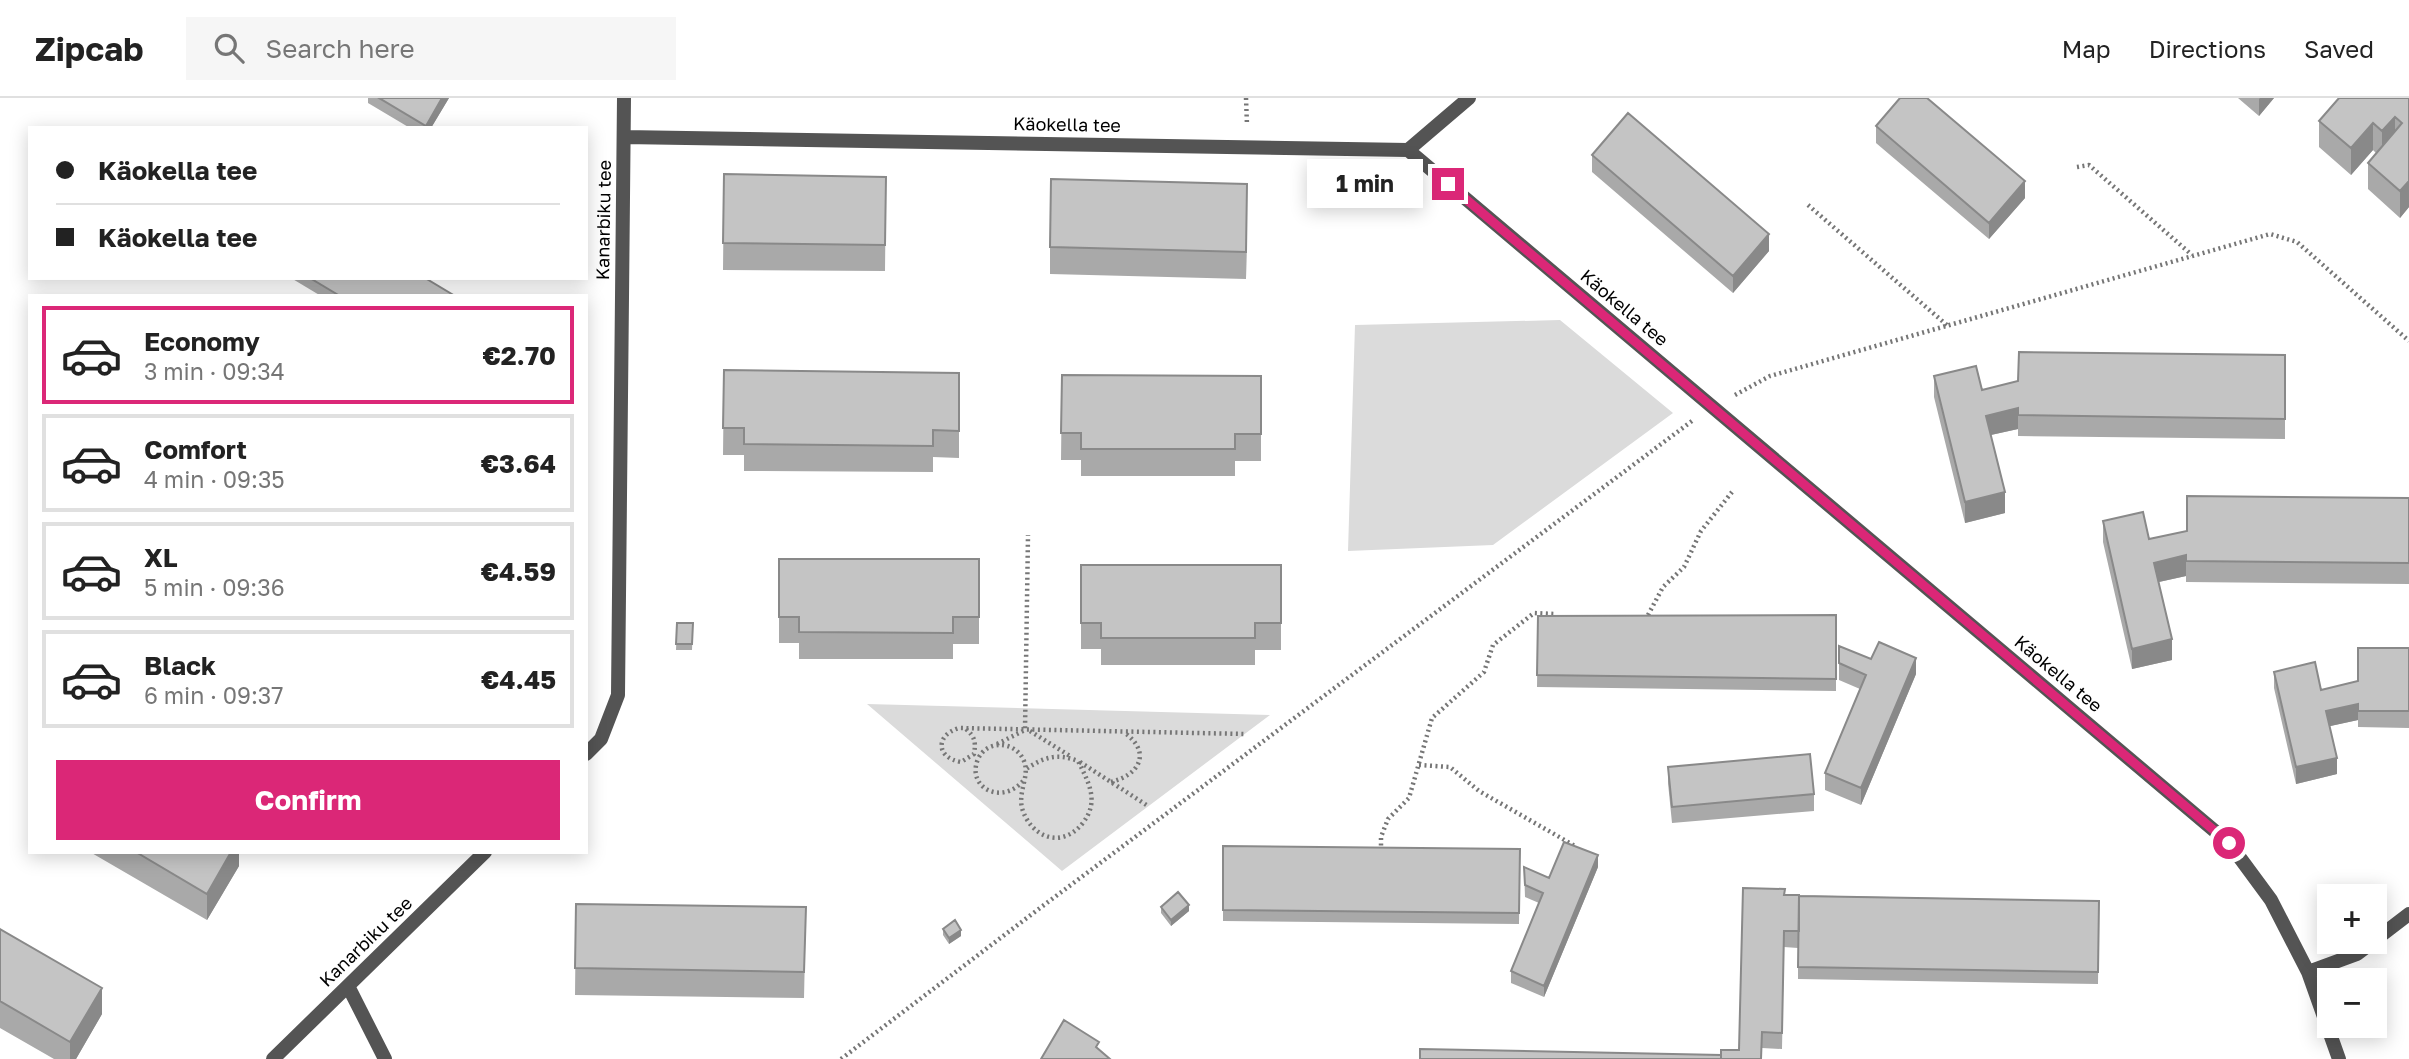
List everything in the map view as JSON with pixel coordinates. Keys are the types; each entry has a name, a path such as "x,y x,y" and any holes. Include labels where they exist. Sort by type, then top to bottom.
{"street":[{"name":"Kanarbiku tee","path":"588,752 601,739 618,695 624,98"},
{"path":"1408,150 1469,98"},
{"name":"Käokella tee","path":"624,137 1408,150 2229,843 2272,900 2308,972 2339,1059"},
{"name":"Kanarbiku tee","path":"273,1059 483,854"},
{"path":"2387,931 2409,914"},
{"path":"2308,972 2357,954"},
{"path":"348,986 385,1059"}],"path":[{"path":"2077,167 2090,164 2193,256"},
{"path":"1808,205 1948,326"},
{"path":"841,1059 1712,407 1770,376 2270,234 2297,242 2409,341"},
{"path":"1648,615 1664,587 1684,567 1701,531 1732,492"},
{"path":"1027,730 1028,535"},
{"path":"1380,855 1381,837 1388,819 1409,799 1433,718 1484,672 1493,645 1534,613 1555,614"},
{"path":"966,729 973,735 976,744 974,754 961,762 950,760 944,754 943,737 949,731 959,728 1245,734"},
{"path":"1023,781 1015,790 1005,794 994,793 985,788 978,779 976,768 979,758 986,750 1027,730"},
{"path":"1027,730 1148,806"},
{"path":"1110,782 1125,778 1139,765 1141,754 1124,732"},
{"path":"996,745 1007,745 1017,750 1023,758 1026,769 1020,794 1029,824 1038,833 1051,839 1065,836 1084,822 1093,797 1090,784 1078,761 1065,756 1052,756 1026,769"},
{"path":"974,754 979,758"},
{"path":"1419,765 1450,767 1479,791 1575,846"}],"shaded area":[{"path":"1560,320 1673,413 1493,545 1348,551 1355,325"},
{"path":"867,704 1270,715 1062,871"}],"building":[{"path":"379,98 442,98 426,126"},
{"path":"1900,98 1927,98 2025,181 1989,223 1876,126"},
{"path":"2339,98 2409,98 2409,181 2400,191 2368,163 2402,123 2395,117 2382,131 2373,123 2351,148 2319,121"},
{"path":"1628,113 1769,234 1733,276 1592,155"},
{"path":"724,174 886,177 885,245 723,243"},
{"path":"1051,179 1247,184 1246,252 1050,247"},
{"path":"1362,180 1378,180 1378,195 1361,195"},
{"path":"313,280 428,280 452,294 337,294"},
{"path":"2019,352 2285,355 2285,419 2018,415 2018,408 1986,416 2005,492 1965,502 1934,376 1976,366 1982,390 2018,381"},
{"path":"724,370 959,373 959,431 933,430 933,446 744,444 744,428 723,428"},
{"path":"1062,375 1261,376 1261,434 1235,434 1235,449 1081,449 1081,433 1061,433"},
{"path":"2187,496 2409,498 2409,563 2186,561 2186,555 2154,563 2172,639 2132,649 2103,521 2143,512 2149,539 2187,531"},
{"path":"779,559 979,559 979,617 953,617 953,633 799,632 799,617 779,617"},
{"path":"1081,565 1281,565 1281,623 1255,623 1255,638 1101,638 1101,623 1081,623"},
{"path":"1836,615 1836,679 1537,675 1538,616"},
{"path":"677,623 693,623 692,644 676,644"},
{"path":"1879,642 1916,658 1861,788 1825,773 1866,675 1839,663 1839,646 1871,659"},
{"path":"2358,648 2409,648 2409,711 2358,711 2358,704 2326,711 2337,758 2296,767 2274,672 2315,662 2321,690 2358,681"},
{"path":"1810,754 1814,794 1672,807 1668,767"},
{"path":"1564,842 1598,855 1544,986 1511,971 1543,893 1525,885 1524,867 1549,878"},
{"path":"1223,846 1520,849 1519,913 1223,910"},
{"path":"139,854 230,854 207,894"},
{"path":"1743,888 1785,889 1784,895 1799,895 1799,931 1784,931 1782,1033 1762,1032 1761,1059 1721,1059 1721,1050 1739,1050"},
{"path":"1178,892 1189,905 1171,920 1161,907"},
{"path":"1799,896 2099,901 2098,972 1798,967"},
{"path":"576,904 806,907 804,972 575,968"},
{"path":"955,920 961,930 949,938 943,929"},
{"path":"0,929 102,988 70,1042 0,1001"},
{"path":"1064,1020 1099,1042 1096,1047 1110,1059 1041,1059"},
{"path":"1420,1049 1721,1055 1721,1059 1420,1059"}],"route":[{"path":"1448,184 2229,843"}]}
